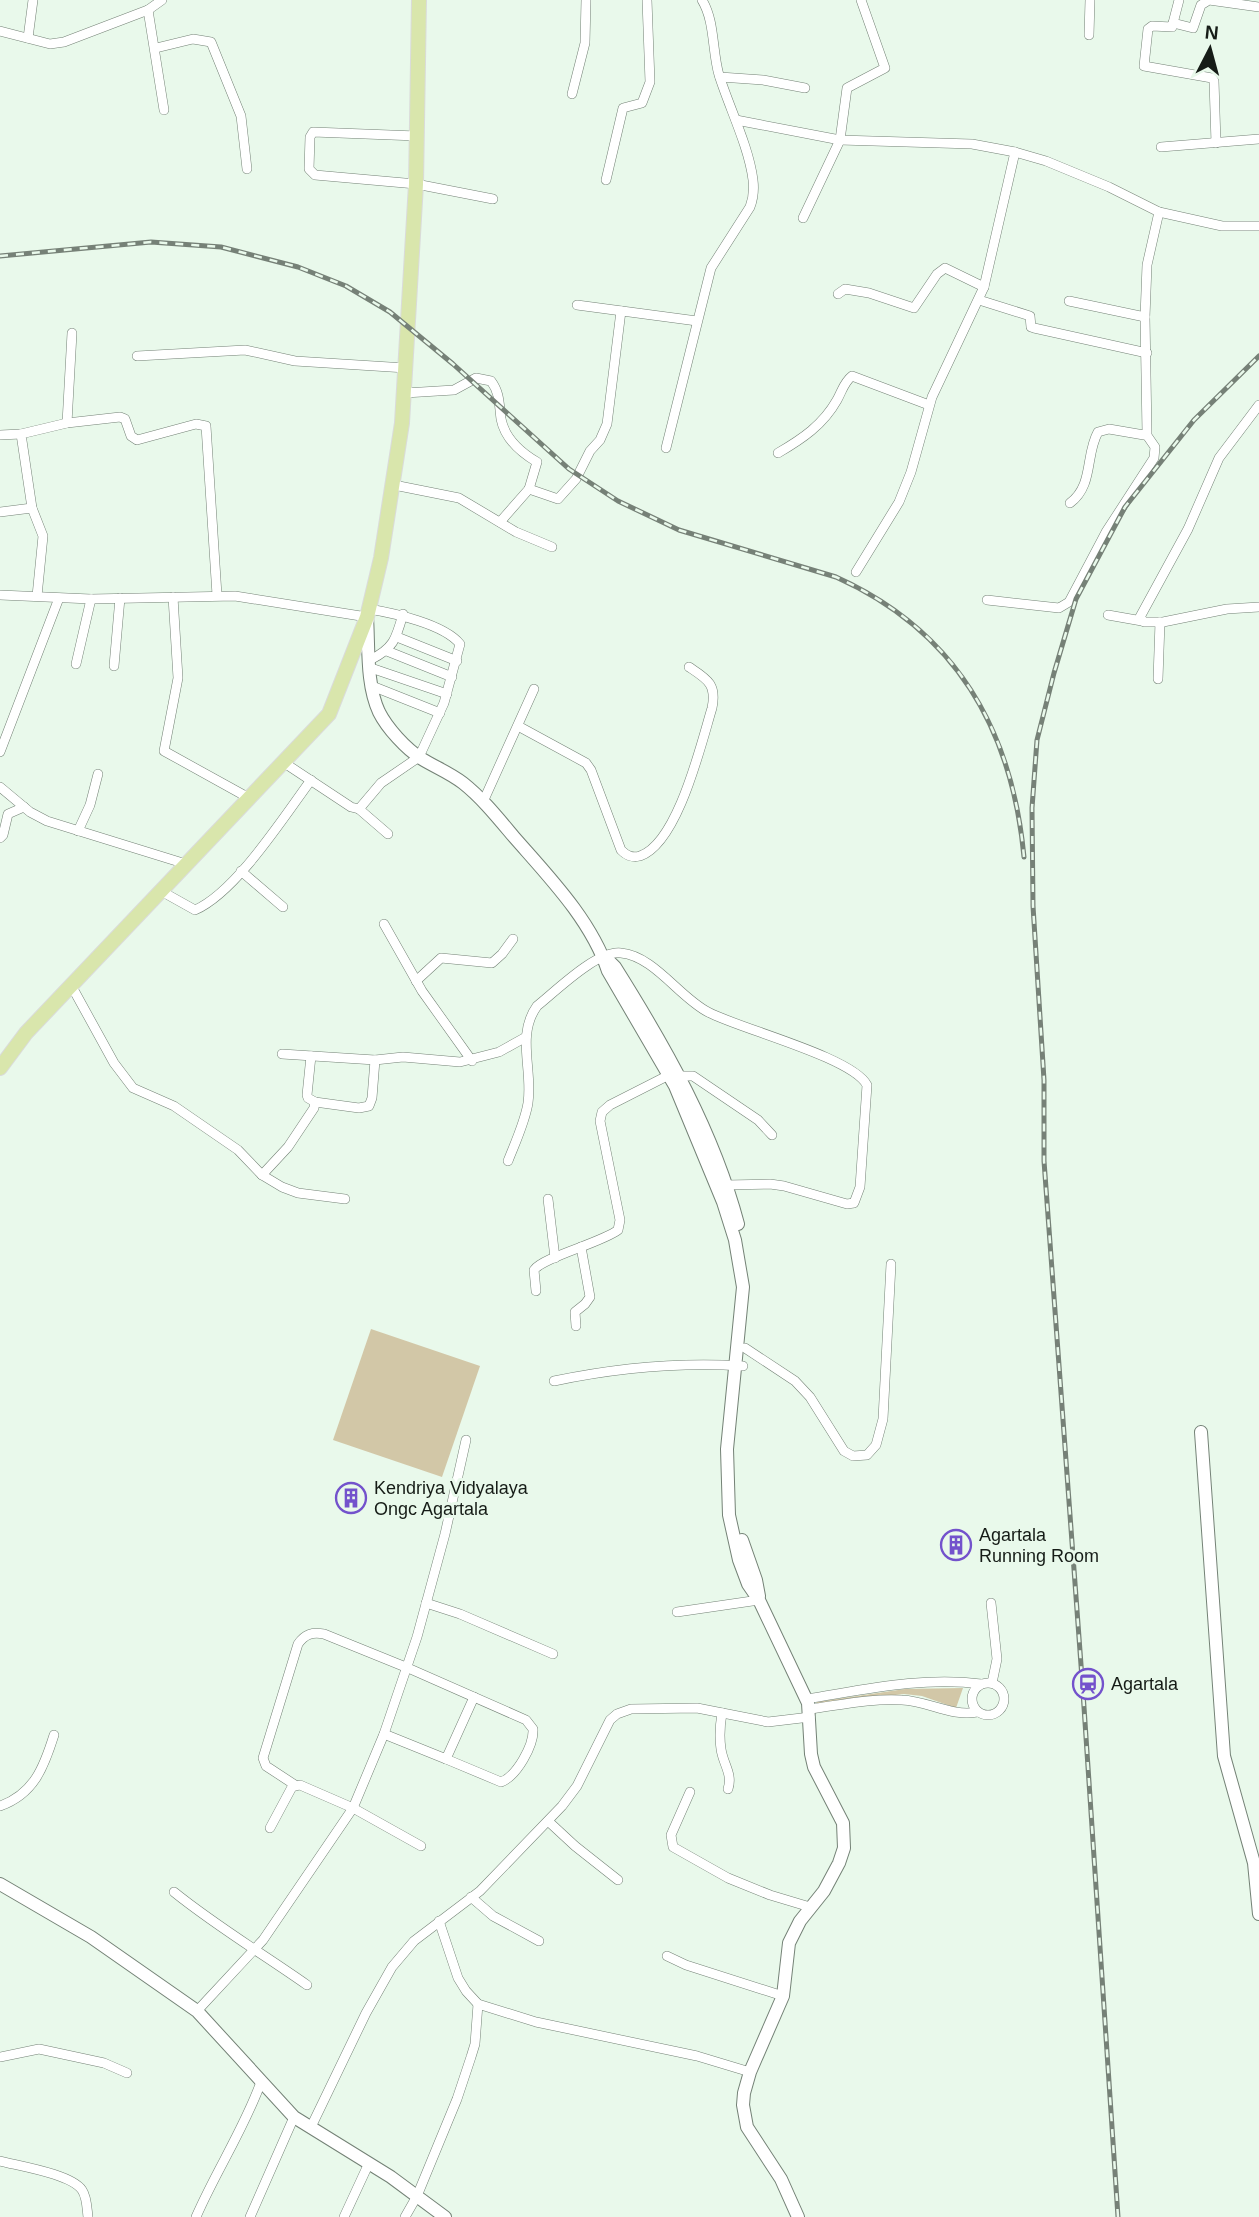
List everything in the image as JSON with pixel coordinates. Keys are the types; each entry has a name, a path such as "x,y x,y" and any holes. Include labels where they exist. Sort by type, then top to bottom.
{"main road":[{"path":"0,1068 26,1033 329,714 368,613 394,485 405,393 416,184 419,0"}],"street":[{"path":"28,38 33,0"},
{"path":"0,30 50,44 64,42 148,9 162,0"},
{"path":"572,94 585,43 586,0"},
{"path":"606,180 623,108 642,103 649,89 648,0"},
{"path":"666,447 711,268 752,200 753,179 720,77 708,12 702,0"},
{"path":"803,218 840,140 847,88 885,68 861,0"},
{"path":"1089,35 1090,0"},
{"path":"1179,0 1170,28 1152,26 1148,29 1144,66 1212,78 1216,144"},
{"path":"1173,23 1194,28 1200,5 1209,0 1259,7"},
{"path":"148,9 164,110"},
{"path":"156,48 193,39 211,42 241,116 247,169"},
{"path":"720,77 764,79 805,88"},
{"path":"736,120 840,140 972,144 1015,152 1046,161 1109,187 1159,212 1222,226 1259,226"},
{"path":"417,136 313,132 310,137 309,169 315,175 416,184 493,199"},
{"path":"1161,148 1259,139"},
{"path":"856,572 899,502 911,472 929,405 984,287 1015,152"},
{"path":"987,600 1059,608 1069,602 1106,532 1154,457 1155,447 1146,434 1145,317 1147,264 1159,212"},
{"path":"838,294 848,289 914,308 937,274 945,268 984,287"},
{"path":"979,300 1030,316 1031,327 1034,328 1147,354"},
{"path":"1069,301 1145,317"},
{"path":"577,305 697,321"},
{"path":"528,489 558,499 576,479 590,451 603,435 607,424 621,311"},
{"path":"67,423 72,333"},
{"path":"137,356 245,350 295,361 406,368"},
{"path":"778,453 816,429 837,400 846,381 852,376 929,405"},
{"path":"405,393 454,390 476,378 491,381 497,388 506,434 515,446 537,462 528,489 500,522"},
{"path":"1142,621 1140,615 1188,529 1219,458 1259,405"},
{"path":"0,435 21,434 67,423 124,418 131,436 140,440 196,424 205,425 217,595"},
{"path":"1070,503 1078,497 1085,485 1098,432 1109,429 1146,434"},
{"path":"21,434 32,508 43,536 37,596"},
{"path":"394,485 459,498 526,537 552,547"},
{"path":"0,512 32,508"},
{"path":"0,596 90,599 217,595 258,598 368,613 403,614 459,641 461,648 447,694 419,757 381,783 359,809"},
{"path":"173,597 178,678 164,751 249,799"},
{"path":"0,752 59,598"},
{"path":"114,666 120,598"},
{"path":"76,664 90,599"},
{"path":"1108,615 1160,622 1218,610 1259,607"},
{"path":"368,613 372,686 379,711 385,721 419,757 460,780 483,802 565,898 677,1080 726,1185 742,1275 739,1366 727,1459 729,1515 739,1560 748,1584 760,1600 809,1708 814,1767 839,1812 845,1835 844,1848 836,1870 789,1943 783,1996 750,2072 743,2105 747,2127 781,2179 798,2217"},
{"path":"370,664 387,651 397,637 403,614"},
{"path":"1158,679 1160,622"},
{"path":"397,637 457,662"},
{"path":"387,651 452,677"},
{"path":"370,664 447,694"},
{"path":"518,726 586,763 621,850 635,858 646,854 673,825 703,738 713,700 713,689 711,684 688,667"},
{"path":"372,686 440,713"},
{"path":"483,802 534,689"},
{"path":"283,762 351,807 359,809 388,834"},
{"path":"78,831 90,805 98,774"},
{"path":"161,891 197,910 214,900 272,833 311,780"},
{"path":"0,788 47,821 186,864"},
{"path":"0,838 8,814 24,807"},
{"path":"241,871 283,907"},
{"path":"384,924 441,1020 472,1061"},
{"path":"416,981 441,958 492,962 513,939"},
{"path":"508,1161 528,1103 527,1023 537,1006 602,955 622,953 649,964 675,988 708,1012 811,1052 864,1079 867,1085 860,1187 854,1203 847,1204 770,1184 726,1185"},
{"path":"72,985 126,1082 174,1106 238,1150 262,1175 282,1187 298,1193 345,1199"},
{"path":"282,1054 375,1060 403,1056 452,1063 472,1061 499,1052 526,1037"},
{"path":"311,1056 308,1098 315,1102 359,1108 369,1106 372,1098 375,1060"},
{"path":"536,1291 534,1270 538,1264 614,1233 619,1225 600,1121 602,1112 610,1105 693,1076 758,1120 772,1135"},
{"path":"677,1080 727,1201 750,1274 745,1348 739,1366"},
{"path":"262,1175 295,1138 314,1110 315,1102"},
{"path":"548,1199 555,1258"},
{"path":"576,1326 575,1312 590,1297 581,1247"},
{"path":"745,1348 795,1381 810,1397 844,1451 853,1456 867,1455 876,1445 883,1419 891,1264"},
{"path":"555,1381 618,1370 739,1366"},
{"path":"1201,1432 1224,1756 1254,1863 1259,1914"},
{"path":"197,2011 256,1948 353,1808 408,1668 466,1440"},
{"path":"677,1612 760,1600"},
{"path":"426,1603 495,1628 553,1654"},
{"path":"991,1603 997,1659 992,1683"},
{"path":"384,1734 501,1782 515,1770 532,1742 533,1729 526,1720 324,1634 310,1633 303,1637 298,1644 263,1758 267,1766 295,1785 353,1808 421,1846"},
{"path":"311,2127 366,2013 392,1968 414,1941 471,1897 562,1807 577,1786 610,1720 617,1714 631,1709 697,1708 768,1722 809,1708 925,1682 992,1683 1001,1689 1004,1699 1003,1705 992,1715 978,1712 956,1713 900,1699 809,1708"},
{"path":"978,1712 971,1697 976,1687 981,1684"},
{"path":"446,1759 474,1697"},
{"path":"722,1713 719,1738 730,1774 728,1789"},
{"path":"0,1806 29,1790 45,1765 54,1735"},
{"path":"270,1828 295,1785"},
{"path":"690,1792 671,1835 671,1842 678,1852 728,1878 810,1907"},
{"path":"548,1821 618,1880"},
{"path":"0,1884 91,1937 197,2011 294,2117 369,2163 445,2217"},
{"path":"174,1892 212,1922 256,1948 307,1985"},
{"path":"471,1897 493,1916 538,1941"},
{"path":"439,1921 458,1978 478,2004 536,2022 697,2056 750,2072"},
{"path":"667,1956 686,1965 783,1996"},
{"path":"405,2217 417,2196 471,2057 475,2044 478,2004"},
{"path":"0,2057 39,2049 104,2063 127,2073"},
{"path":"196,2217 214,2177 250,2112 261,2082"},
{"path":"250,2217 294,2117"},
{"path":"0,2161 75,2183 83,2190 88,2217"},
{"path":"344,2217 369,2163"}],"shaded area":[{"path":"371,1329 480,1366 442,1477 333,1440"},
{"path":"963,1688 956,1708 922,1696 904,1694 818,1704 816,1702 905,1689"}],"railway":[{"path":"0,256 151,242 221,247 298,267 346,286 390,312 453,364 569,469 618,501 679,530 836,577 878,599 914,626 945,656 971,689 991,726 1006,767 1017,810 1024,857"},
{"path":"1118,2217 1044,1161 1044,1080 1033,906 1032,808 1037,740 1076,599 1125,507 1194,420 1259,356"}],"place":[{"name":"Kendriya Vidyalaya Ongc Agartala","path":"351,1498"},
{"name":"Agartala Running Room","path":"956,1545"},
{"name":"Agartala","path":"1088,1684"}]}
